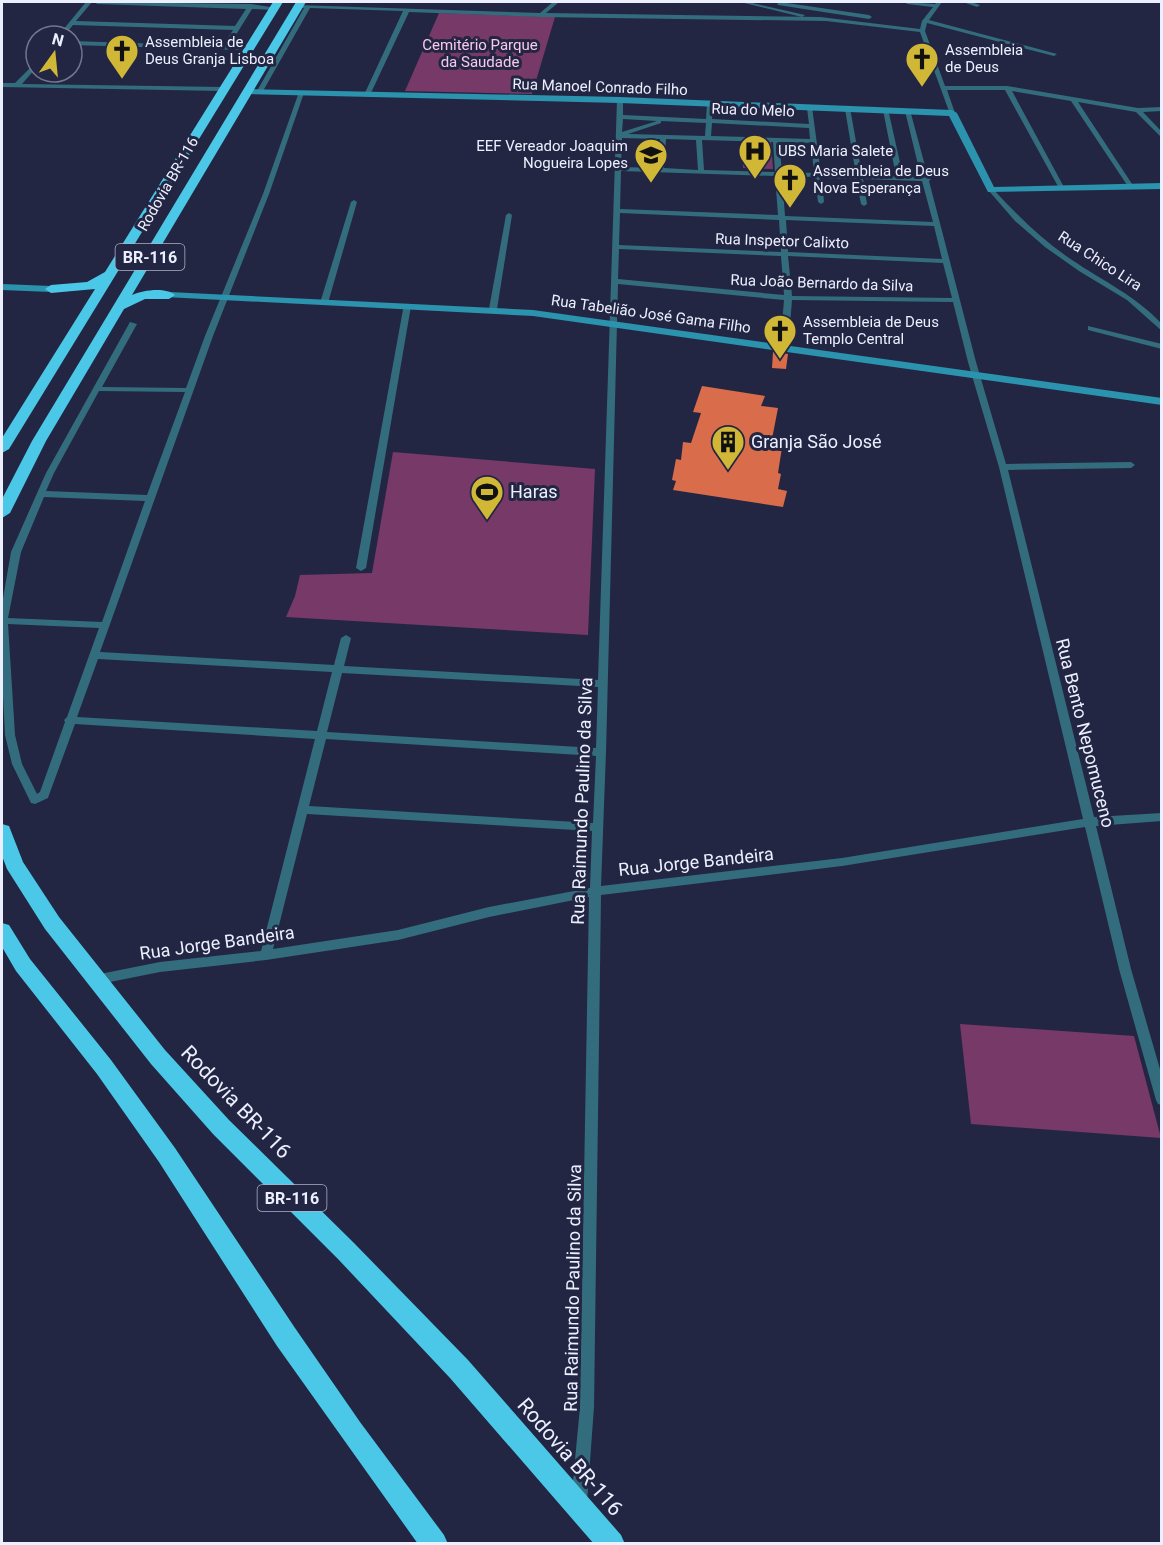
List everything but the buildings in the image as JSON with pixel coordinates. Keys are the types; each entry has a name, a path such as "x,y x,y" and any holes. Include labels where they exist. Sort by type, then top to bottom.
{"highway":[{"path":"223,88 227,71 240,48 271,5"},
{"name":"Rodovia BR-116","path":"2,449 111,274 271,5"},
{"name":"Rodovia BR-116","path":"2,513 39,441 254,91 302,5"},
{"path":"51,289 90,286 111,274"},
{"path":"137,279 140,286 148,290 169,295"},
{"path":"51,289 80,292 86,296 91,305"},
{"path":"120,306 143,295 169,295"},
{"name":"Rodovia BR-116","path":"2,831 14,864 52,923 158,1057 221,1127 346,1251 459,1369 612,1544"},
{"path":"2,931 23,965 104,1067 160,1145 286,1337 351,1431 435,1544"}],"street":[{"path":"73,23 89,2"},
{"path":"97,2 271,5"},
{"path":"541,15 556,2"},
{"path":"743,2 825,20"},
{"path":"764,2 923,26 1054,54"},
{"path":"907,2 938,4"},
{"path":"966,2 977,5"},
{"path":"923,26 938,4"},
{"path":"302,5 541,15 825,20 923,26"},
{"path":"225,47 251,6"},
{"path":"367,95 406,11"},
{"path":"73,23 238,27"},
{"name":"Rua Chico Lira","path":"923,26 952,113 982,177 991,190 1044,243 1079,268 1125,294 1161,328"},
{"path":"84,43 240,48"},
{"path":"17,85 24,77"},
{"path":"2,85 223,88"},
{"path":"944,88 1006,88 1138,110 1161,109"},
{"path":"1006,88 1062,189"},
{"name":"Rua Manoel Conrado Filho","path":"254,91 620,100 952,113"},
{"path":"133,324 40,494 16,552 3,621 10,735 17,764 36,800 44,795 69,720 106,625 223,297 266,195 301,93"},
{"name":"Rua Raimundo Paulino da Silva","path":"579,1504 587,1407 590,1326 595,891 601,752 612,322 620,169 620,100"},
{"path":"1074,100 1131,187"},
{"path":"708,139 710,104"},
{"path":"810,108 821,202"},
{"path":"848,109 864,204"},
{"path":"886,110 900,178"},
{"path":"1138,110 1161,136"},
{"name":"Rua Bento Nepomuceno","path":"909,111 928,179 946,261 1003,467 1125,969 1161,1100"},
{"name":"Rua do Melo","path":"620,117 812,126"},
{"path":"621,135 668,120"},
{"path":"621,135 813,141"},
{"path":"661,170 663,137"},
{"path":"699,138 701,172"},
{"path":"776,140 780,217 788,298 784,348"},
{"path":"620,169 928,179"},
{"path":"991,190 1161,186"},
{"path":"324,303 354,202"},
{"path":"616,212 937,224"},
{"path":"493,309 509,215"},
{"name":"Rua Inspetor Calixto","path":"617,247 946,261"},
{"name":"Rua João Bernardo da Silva","path":"614,281 788,298 957,300"},
{"path":"2,287 51,289"},
{"name":"Rua Tabelião José Gama Filho","path":"169,295 493,309 612,322 1161,402"},
{"path":"361,568 407,306"},
{"path":"1091,328 1161,347"},
{"path":"97,389 190,390"},
{"path":"1003,467 1131,465"},
{"path":"40,494 151,498"},
{"path":"3,621 106,625"},
{"path":"266,956 346,638"},
{"path":"94,655 603,684"},
{"path":"69,720 601,752"},
{"path":"303,810 597,827"},
{"name":"Rua Jorge Bandeira","path":"95,980 160,968 266,956 398,935 489,912 595,891 818,865 1089,822 1161,816"}],"green space":[{"name":"Cemitério Parque da Saudade","path":"439,13 555,17 532,94 405,91"},
{"path":"742,140 771,141 773,169 743,168"},
{"name":"Haras","path":"393,452 595,469 588,635 286,617 295,596 300,575 372,573"},
{"path":"960,1024 1134,1036 1161,1138 971,1124"}],"place":[{"name":"Assembleia de Deus Granja Lisboa","path":"122,80"},
{"name":"Assembleia de Deus","path":"922,88"},
{"name":"UBS Maria Salete","path":"755,180"},
{"name":"EEF Vereador Joaquim Nogueira Lopes","path":"651,184"},
{"name":"Assembleia de Deus Nova Esperança","path":"790,209"},
{"name":"Assembleia de Deus Templo Central","path":"780,360"},
{"name":"Granja São José","path":"728,471"},
{"name":"Haras","path":"487,521"}]}
